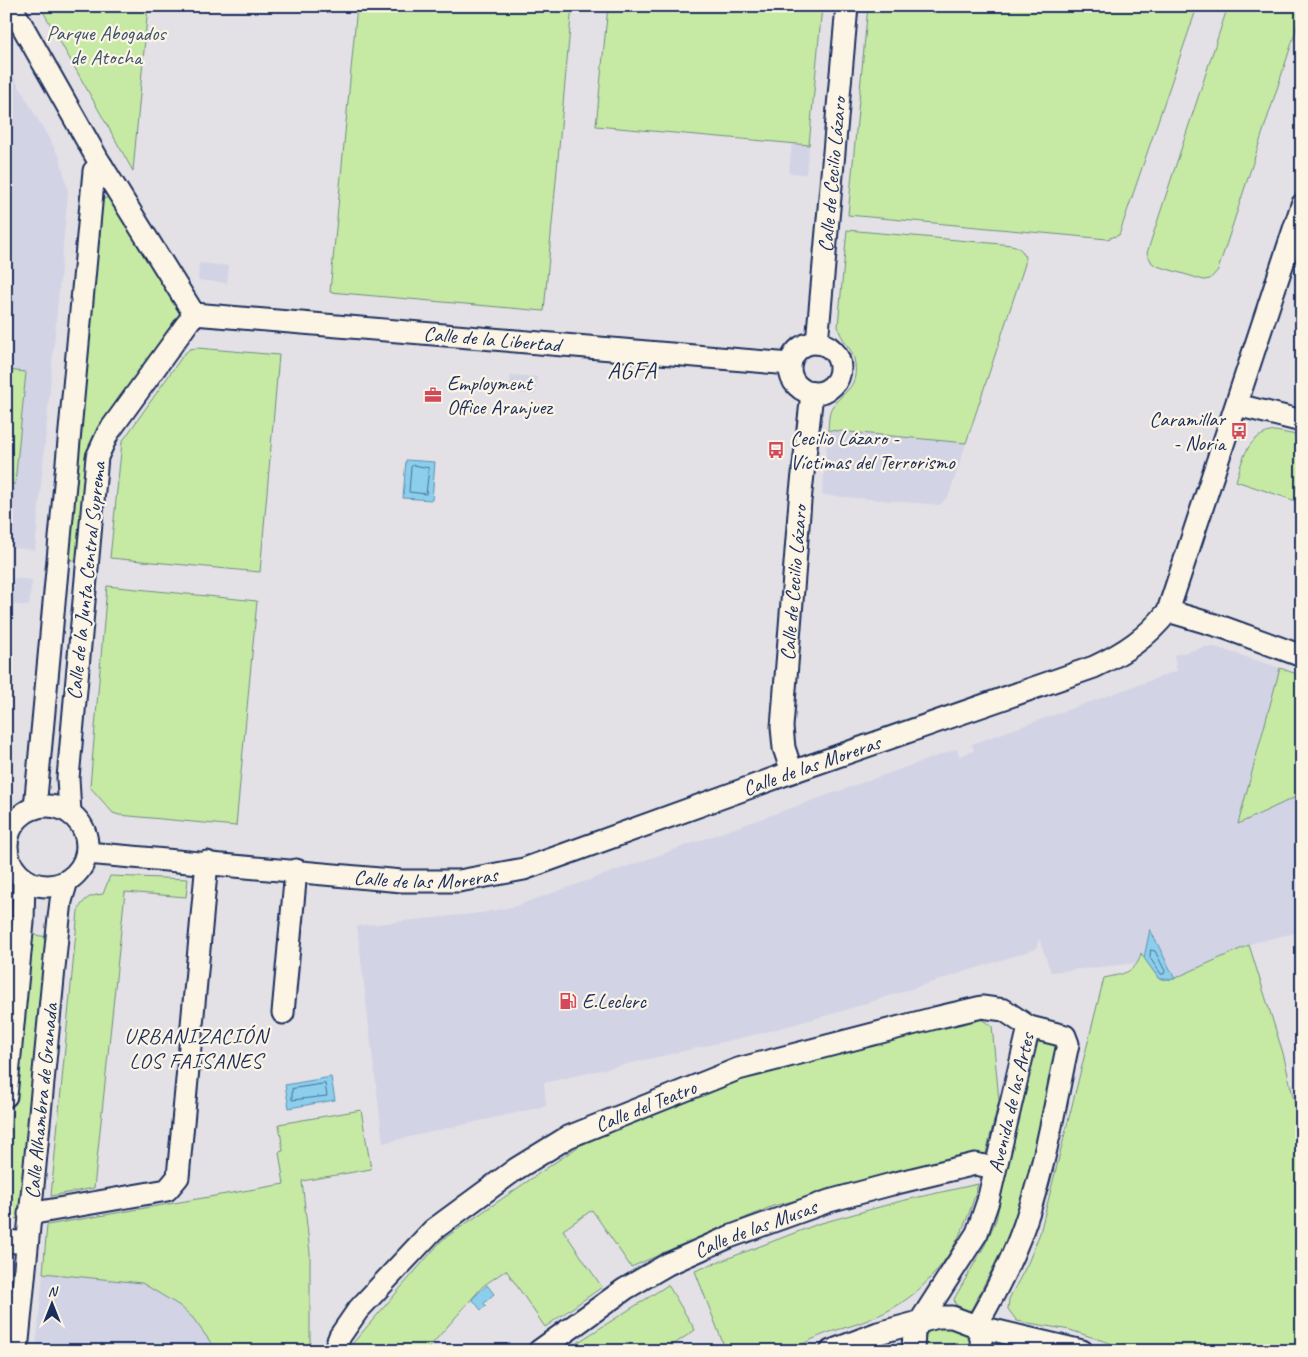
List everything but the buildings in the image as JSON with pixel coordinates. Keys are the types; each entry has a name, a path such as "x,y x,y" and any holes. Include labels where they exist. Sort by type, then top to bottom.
{"street":[{"path":"11,6 102,166 194,314"},
{"name":"Calle de Cecilio Lázaro","path":"817,343 847,6"},
{"name":"Calle de la Junta Central Suprema","path":"35,808 94,171 102,166"},
{"name":"Calle de las Moreras","path":"87,853 207,862 402,881 459,881 494,876 524,869 792,772 1094,667 1118,656 1154,630 1168,611 1238,405 1302,205"},
{"name":"Calle de la Junta Central Suprema","path":"70,813 68,778 97,457 108,433 194,314"},
{"name":"Calle de la Libertad","path":"194,314 790,364"},
{"path":"817,343 827,346 834,352 839,360 840,370 837,380 831,388 822,392 812,393 802,390 794,383 790,374 790,364 793,355 800,348 817,343"},
{"name":"Calle de Cecilio Lázaro","path":"792,772 784,748 782,727 800,501 812,393"},
{"path":"1238,405 1302,421"},
{"path":"1168,611 1225,628 1302,656"},
{"path":"53,806 70,813 84,830 87,853 81,869 67,881 45,887 24,879 12,864 7,844 10,832 16,822 35,808 53,806"},
{"path":"29,1214 167,1190 178,1177 207,862"},
{"path":"282,1014 296,870"},
{"name":"Calle Alhambra de Granada","path":"6,1096 23,922 24,879"},
{"name":"Calle Alhambra de Granada","path":"16,1351 15,1276 17,1242 29,1214 58,927 61,901 67,881"},
{"name":"Calle del Teatro","path":"334,1351 340,1336 358,1310 433,1230 516,1169 568,1137 738,1068 935,1018 982,1007 1004,1010 1029,1027"},
{"name":"Avenida de las Artes","path":"913,1351 914,1332 977,1233 988,1201 1029,1027 1064,1036 1068,1044 1039,1174 1020,1236 997,1289 976,1326"},
{"name":"Calle de las Musas","path":"539,1351 624,1289 668,1264 756,1226 829,1201 892,1184 975,1164 995,1168"},
{"path":"831,1351 878,1333 938,1316 952,1316 976,1326 1082,1351"},
{"path":"976,1326 981,1338 982,1351"}],"shaded area":[{"path":"6,64 60,158 68,192 35,550 6,547"},
{"path":"792,143 809,145 806,174 789,173"},
{"path":"199,263 229,266 227,283 198,280"},
{"path":"511,375 537,377 535,395 509,392"},
{"path":"828,430 966,443 949,495 940,505 822,495"},
{"path":"14,578 32,580 29,606 12,604"},
{"path":"1205,647 1215,647 1280,668 1238,824 1302,794 1302,931 1253,943 1173,979 1159,979 1141,954 1139,963 1051,972 1039,938 1036,949 839,1012 762,1033 544,1083 546,1106 383,1143 357,926 481,913 516,906 957,749 959,756 974,751 972,744 1177,671 1174,655"},
{"path":"43,1273 142,1283 180,1306 193,1318 217,1351 36,1351"}],"green space":[{"name":"Parque Abogados de Atocha","path":"40,6 148,6 133,171"},
{"path":"357,6 572,6 544,311 330,292"},
{"path":"608,6 822,6 809,145 596,126"},
{"path":"868,6 1167,6 1196,10 1119,235 1107,239 848,215"},
{"path":"1228,6 1297,6 1301,15 1218,270 1210,279 1204,280 1157,266 1152,263 1147,253"},
{"path":"114,195 181,306 181,315 107,421 80,560 68,560 101,200"},
{"path":"847,230 1012,245 1023,252 1025,264 966,443 828,430 831,409 849,389 855,372 854,359 841,336 838,326"},
{"path":"190,349 279,355 260,572 110,558 122,442 184,354"},
{"path":"6,370 26,372 15,484 6,484"},
{"path":"1275,431 1302,436 1302,503 1236,481 1244,456 1252,443 1258,437"},
{"path":"107,586 257,601 236,826 119,815 113,813 90,787"},
{"path":"1280,668 1302,676 1302,794 1238,824"},
{"path":"110,876 188,879 186,897 125,892 94,1188 51,1196 78,911 82,903 88,898 103,894"},
{"path":"28,934 48,937 20,1219 6,1218 6,1177"},
{"path":"1249,945 1283,1053 1302,1135 1302,1351 1134,1351 1070,1330 1017,1321 1008,1309 1009,1299 1028,1263 1040,1233 1104,978 1128,972 1136,965 1141,953 1159,979 1173,979"},
{"path":"979,1018 992,1026 999,1100 986,1153 773,1206 631,1267 592,1210 563,1230 602,1287 545,1327 506,1270 483,1286 426,1351 346,1351 442,1240 579,1146 741,1077"},
{"path":"1039,1039 1055,1042 1058,1047 1026,1183 1014,1223 1002,1250 971,1310 967,1311 955,1304 954,1299 985,1245 996,1220 1034,1043"},
{"path":"361,1110 371,1169 302,1181 310,1253 310,1351 217,1351 193,1318 180,1306 142,1283 43,1273 47,1225 284,1184 279,1152 283,1151 279,1124"},
{"path":"978,1184 972,1206 953,1247 927,1282 910,1297 870,1319 824,1334 784,1351 726,1351 695,1271 818,1224 901,1201"},
{"path":"668,1285 695,1330 664,1351 564,1351"},
{"path":"943,1327 960,1330 968,1335 973,1351 924,1351 926,1334 933,1329"}],"water":[{"path":"406,460 435,462 432,500 403,498"},
{"path":"1150,929 1175,979 1159,979 1144,958"},
{"path":"331,1077 335,1100 289,1108 285,1085"},
{"path":"487,1285 494,1294 484,1303 486,1306 481,1310 472,1299"}],"place":[{"name":"Employment Office Aranjuez","path":"433,395"},
{"name":"Caramillar - Noria","path":"1239,431"},
{"name":"Cecilio Lázaro - Víctimas del Terrorismo","path":"776,450"},
{"name":"E.Leclerc","path":"568,1001"}],"district":[{"name":"AGFA","path":"632,370"},
{"name":"URBANIZACIÓN LOS FAISANES","path":"196,1048"}]}
